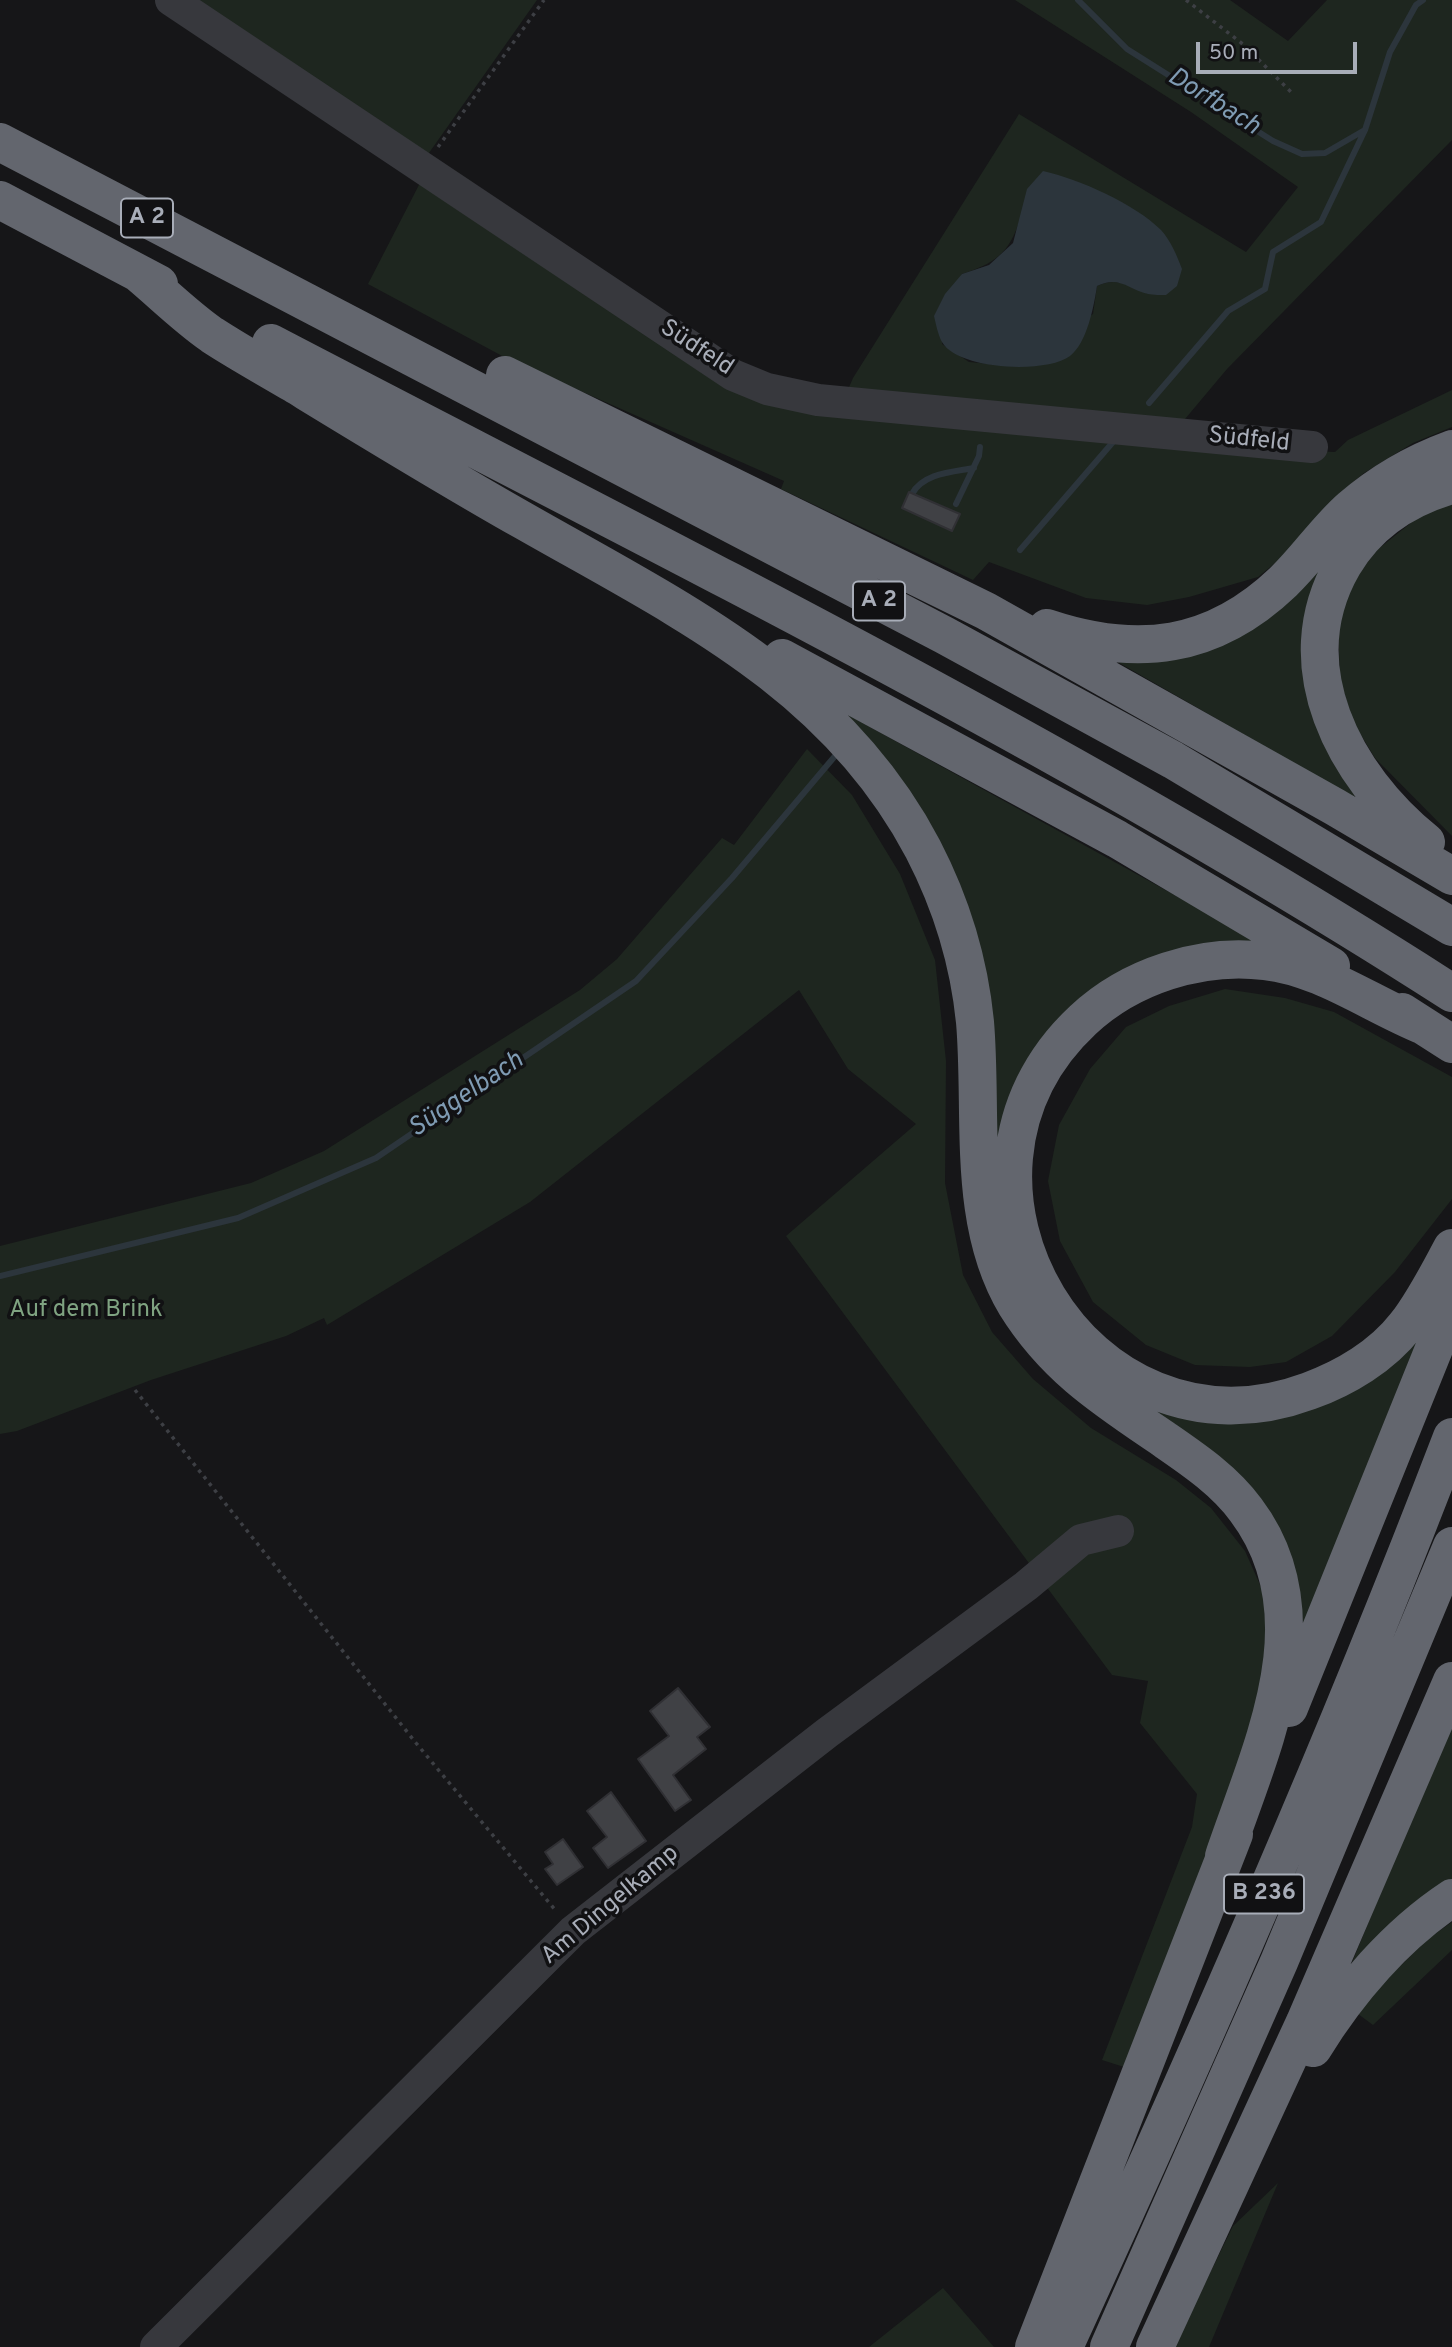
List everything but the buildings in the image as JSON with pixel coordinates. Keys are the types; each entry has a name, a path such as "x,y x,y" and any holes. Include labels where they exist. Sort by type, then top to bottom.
{"highway":[{"name":"A 2","path":"0,142 944,635 1297,831 1452,927"},
{"name":"A 2","path":"0,200 765,601 1133,800 1356,932 1452,993"},
{"path":"138,273 208,332 386,443 700,622 778,676 842,733 896,803 942,887 959,935 974,1019 986,1225 995,1259 1012,1297 1033,1332 1057,1361 1090,1388 1216,1478 1247,1511 1268,1549 1283,1596 1284,1664 1274,1710 1224,1856 1034,2347"},
{"path":"295,294 376,311 986,611 1335,807 1452,876"},
{"path":"986,611 1080,639 1111,644 1168,643 1200,636 1230,623 1256,605 1283,581 1350,509 1375,489 1401,471 1452,449"},
{"path":"1452,485 1424,492 1390,511 1349,556 1325,605 1319,666 1324,697 1351,760 1403,822 1452,863"},
{"path":"700,622 738,634 1116,839 1303,948 1438,1035"},
{"path":"1438,1035 1300,969 1265,961 1222,960 1185,965 1147,980 1097,1007 1067,1035 1044,1068 1028,1101 1015,1139 1011,1187 1020,1238 1042,1292 1069,1330 1104,1363 1141,1385 1177,1398 1214,1405 1259,1403 1296,1396 1332,1383 1360,1367 1385,1348 1406,1326 1452,1248"},
{"path":"1224,1856 1312,1656 1452,1304"},
{"name":"B 236","path":"1064,2347 1132,2200 1284,1847 1452,1437"},
{"name":"B 236","path":"1109,2347 1279,1962 1452,1546"},
{"path":"1155,2347 1333,1959 1452,1681"},
{"path":"1237,2172 1348,1997 1387,1954 1452,1898"}],"street":[{"name":"Südfeld","path":"171,0 733,375 767,389 818,400 1312,447"},
{"name":"Am Dingelkamp","path":"156,2347 573,1931 827,1733 1026,1586 1081,1539 1118,1531"}],"path":[{"path":"423,168 544,0"},
{"path":"1186,0 1244,45 1292,93"},
{"path":"135,1390 416,1743 573,1931"}],"green space":[{"path":"184,0 537,0 424,160"},
{"path":"1015,0 1230,0 1288,41 1327,0 1452,0 1452,140 1227,369 1180,425 1285,450 1335,452 1348,440 1452,390 1452,427 1413,443 1364,473 1340,493 1280,559 1258,577 1189,597 1147,605 1086,598 989,562 973,580 781,489 784,481 506,358 368,284 421,181 733,383 840,408 853,378 1019,114 1246,252 1298,187 1191,112","holes":["1020,219 1148,294 1116,282 1097,286 1093,314 1011,366 969,362 942,344 962,274 999,256 1011,241"]},
{"path":"1452,504 1452,836 1375,758 1353,722 1340,679 1338,628 1350,585 1377,550 1422,514"},
{"path":"1341,533 1313,595 1372,808 1109,657 1138,657"},
{"path":"830,705 1267,946 1207,948 1179,953 1127,973 1103,987 1081,1006 1050,1041 1031,1070 1016,1102 1003,1151 1002,1208 1015,1263 1042,1312 1078,1353 1124,1386 1175,1408 1229,1417 1286,1411 1351,1387 1383,1364 1419,1330 1423,1332 1304,1630 1293,1564 1285,1544 1259,1503 1226,1469 1072,1355 1040,1320 1015,1278 1003,1246 996,1212 992,1144 992,1040 989,1006 975,939 950,874 918,813 878,757"},
{"name":"Auf dem Brink","path":"807,749 852,795 900,874 935,960 946,1061 945,1183 963,1275 992,1332 1033,1379 1091,1428 1176,1480 1211,1508 1245,1551 1269,1605 1262,1713 1124,2067 1102,2060 1192,1827 1197,1794 1140,1723 1148,1681 1112,1675 786,1236 916,1124 848,1069 799,990 530,1202 327,1325 324,1318 286,1336 151,1380 17,1431 0,1434 0,1246 251,1183 324,1151 580,990 617,959 722,838 734,845"},
{"path":"1225,989 1285,998 1334,1012 1452,1077 1452,1199 1395,1272 1332,1336 1286,1362 1250,1367 1195,1365 1146,1345 1093,1302 1060,1241 1048,1181 1059,1125 1090,1069 1126,1027 1169,1006"},
{"path":"1452,1720 1452,1888 1341,1989"},
{"path":"1452,1922 1452,1950 1373,2025 1354,2011 1429,1938"},
{"path":"1278,2183 1209,2347 1174,2347 1233,2226"},
{"path":"943,2288 994,2347 869,2347"}],"shaded area":[{"path":"1043,171 1106,194 1150,220 1165,234 1178,259 1182,269 1177,286 1166,295 1148,294 1118,282 1097,286 1089,324 1081,342 1070,356 1058,362 1023,367 965,359 942,342 934,316 945,294 962,274 989,265 1013,243 1027,189"}],"waterway":[{"name":"Dorfbach","path":"1078,0 1127,49 1273,141 1302,154 1325,153 1363,131"},
{"name":"Süggelbach","path":"1149,403 1228,311 1265,289 1273,252 1321,222 1365,130 1390,52 1416,5 1423,0"},
{"name":"Süggelbach","path":"1020,550 1113,442"},
{"path":"956,504 979,456 980,447"},
{"path":"912,494 917,487 931,478 974,468"},
{"name":"Süggelbach","path":"0,1276 238,1218 376,1158 636,981 732,878 835,756"}]}
